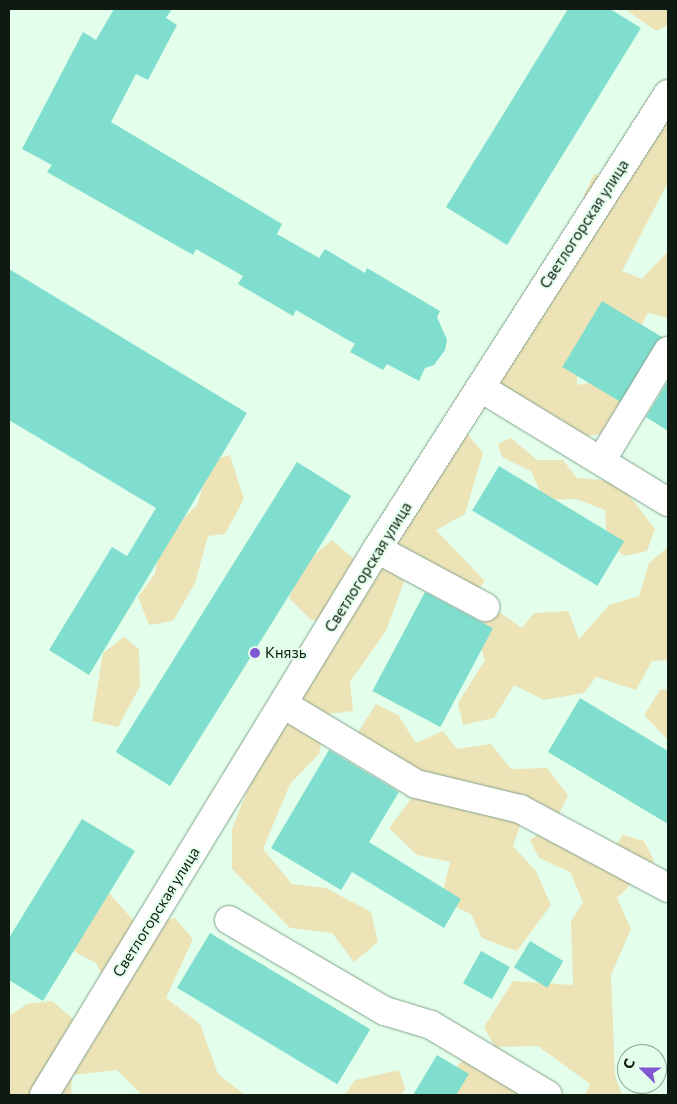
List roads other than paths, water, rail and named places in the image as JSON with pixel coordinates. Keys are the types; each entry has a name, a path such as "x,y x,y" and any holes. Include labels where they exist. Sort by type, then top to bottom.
{"street":[{"name":"Светлогорская улица","path":"44,1095 377,549 668,96"},
{"path":"601,461 668,351"},
{"path":"481,388 668,502"},
{"path":"377,549 484,607"},
{"path":"283,704 416,784 520,809 668,888"},
{"path":"229,920 385,1011 431,1025 548,1095"}],"place":[{"name":"Князь","path":"255,653"}]}
